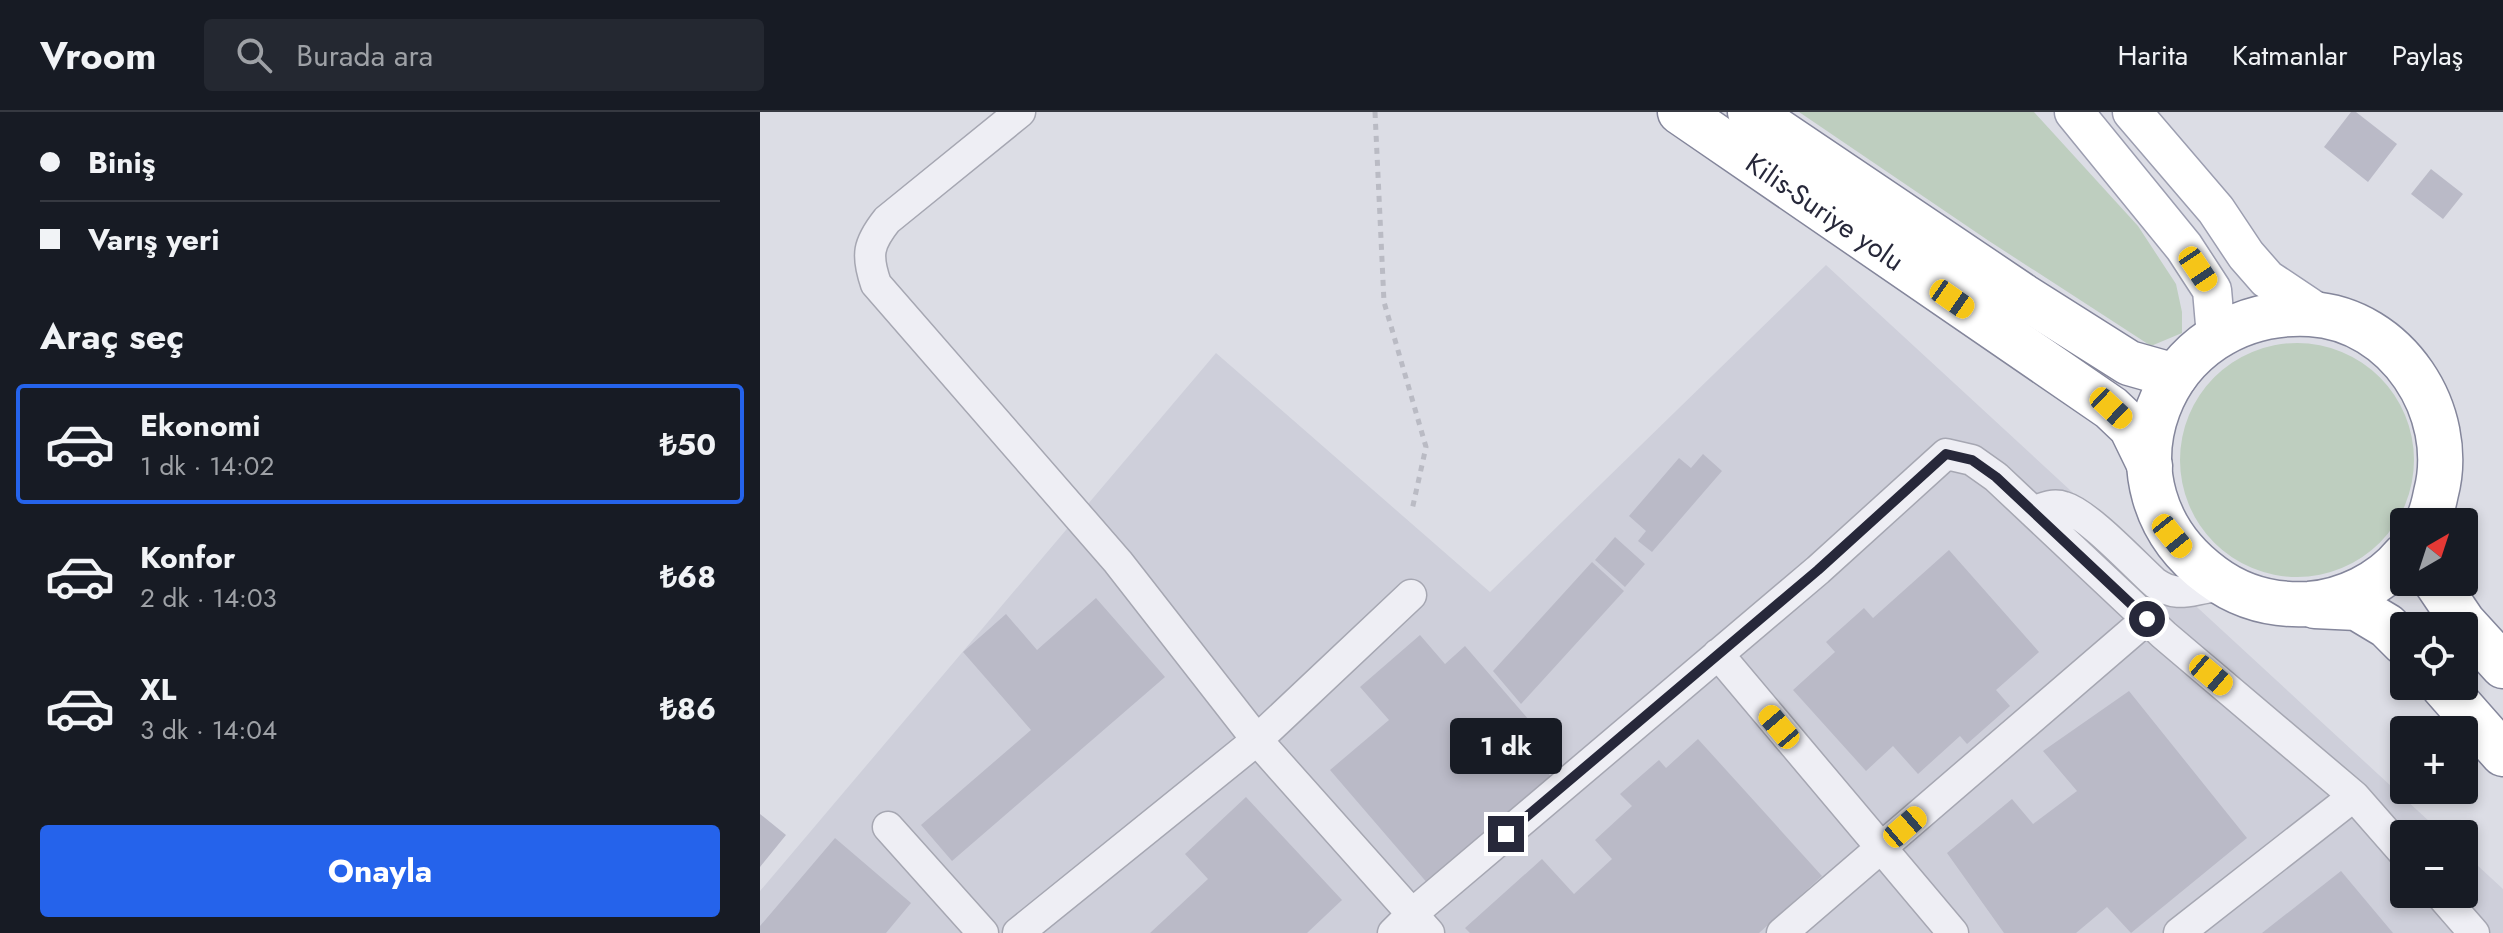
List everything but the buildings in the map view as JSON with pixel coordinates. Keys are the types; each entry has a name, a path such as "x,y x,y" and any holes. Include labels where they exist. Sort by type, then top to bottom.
{"highway":[{"name":"Kilis-Suriye yolu","path":"1680,112 2111,408 2131,427 2150,466"},
{"path":"1750,112 2129,363 2175,376"},
{"path":"2390,629 2357,608 2258,600 2226,587 2196,565 2172,536 2156,502 2150,466 2150,442 2155,419 2175,376 2193,353 2216,336 2249,320 2273,315 2321,315 2362,329 2398,354 2424,389 2439,430 2441,474 2432,508"},
{"path":"2292,605 2321,603 2349,595 2375,581 2390,568"},
{"path":"2445,596 2463,622 2503,666"},
{"path":"2455,700 2503,754"}],"main road":[{"path":"2074,112 2184,247 2212,290 2216,336"},
{"path":"2132,112 2216,210 2246,255 2267,279 2321,315"}],"street":[{"path":"1020,112 887,220 873,238 868,261 876,284 1118,562 1257,740 1411,927 1946,454 1972,460 1996,477 2147,619 2354,796 2390,837"},
{"path":"2033,512 2053,505 2080,515 2168,592 2183,594 2210,586 2226,587"},
{"path":"1018,933 1257,740 1411,595"},
{"path":"1782,933 2147,619"},
{"path":"1718,654 1953,933"},
{"path":"2179,933 2354,796"},
{"path":"888,827 983,933"},
{"path":"2452,908 2474,933"}],"path":[{"path":"1375,112 1384,302 1426,447 1412,510"}],"shaded area":[{"path":"1826,265 2390,785 2390,804 2410,804 2428,820 2390,820 2390,908 2478,908 2478,866 2503,889 2503,933 760,933 760,891 1216,353 1490,592"}],"green space":[{"path":"1799,112 2034,112 2138,226 2176,284 2182,312 2182,333 2151,346"},
{"path":"2297,343 2320,346 2342,352 2362,363 2394,395 2405,415 2414,460 2411,483 2403,508 2390,508 2390,530 2362,557 2342,568 2320,574 2297,577 2274,574 2252,568 2232,557 2200,525 2189,505 2183,483 2180,460 2183,437 2189,415 2200,395 2232,363 2252,352 2274,346"}],"route":[{"path":"1506,834 1818,570 1946,454 1972,460 1996,477 2147,619"}]}
